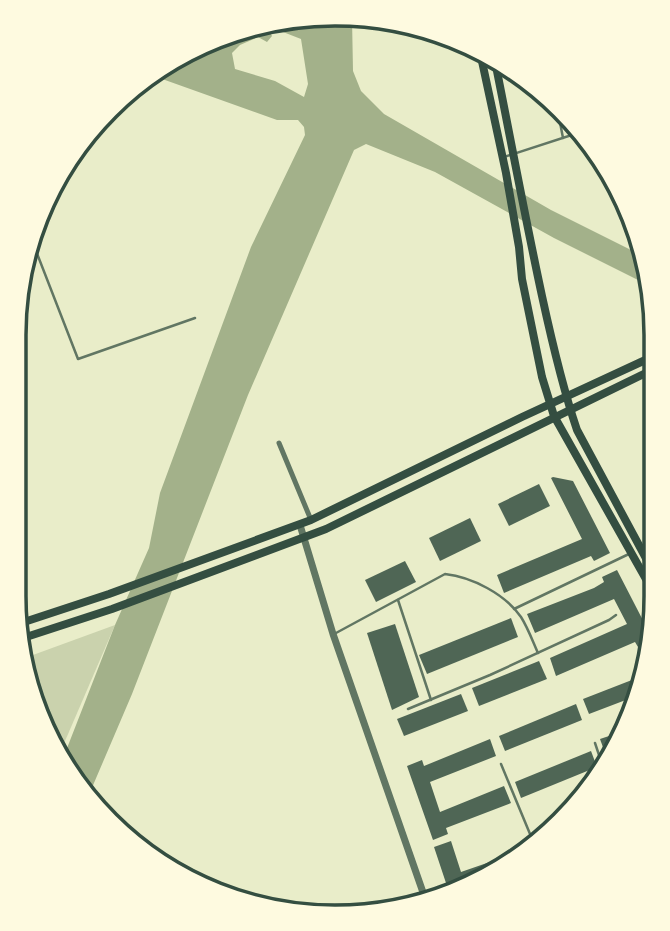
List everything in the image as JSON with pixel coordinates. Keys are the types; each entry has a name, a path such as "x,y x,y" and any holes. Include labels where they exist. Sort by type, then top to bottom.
{"main road":[{"path":"484,65 506,173 522,279 554,416 644,575"},
{"path":"497,73 533,254 570,410 583,441 644,555"},
{"path":"27,621 300,525 550,403 644,361"},
{"path":"29,636 112,609 305,538 644,374"}],"street":[{"path":"279,443 311,520"},
{"path":"300,525 333,634 423,892"}],"lane":[{"path":"560,124 563,138"},
{"path":"502,158 571,135"},
{"path":"37,254 78,359 195,318"},
{"path":"514,609 632,553"},
{"path":"333,634 445,574 463,576 485,587 514,609 538,653"},
{"path":"397,600 430,699"},
{"path":"408,709 538,653 616,615"},
{"path":"595,743 599,755"},
{"path":"502,764 530,835"}],"shaded area":[{"path":"315,27 352,27 353,71 361,91 384,114 551,210 632,250 639,280 554,238 435,172 366,144 354,150 248,395 132,694 92,787 67,748 115,625 149,548 160,493 251,247 305,135 304,127 298,120 277,120 162,79 198,58 236,43 270,33 272,36 267,42 258,37 240,45 232,53 235,69 275,81 304,97 308,84 301,39 283,32"},
{"path":"115,625 64,743 43,695 32,655"}],"building":[{"path":"551,478 573,481 610,553 594,561 591,556 504,593 497,575 582,539"},
{"path":"539,484 550,506 509,526 498,504"},
{"path":"470,518 481,541 440,561 429,538"},
{"path":"405,561 416,582 376,602 365,580"},
{"path":"617,570 643,620 639,646 635,642 556,676 550,658 627,624 614,599 535,633 527,614 594,588 604,582 602,577"},
{"path":"511,618 518,637 427,674 419,655"},
{"path":"395,624 419,697 392,710 367,633"},
{"path":"539,661 547,679 479,706 472,688"},
{"path":"632,680 625,700 589,714 583,699"},
{"path":"461,694 468,711 404,736 397,719"},
{"path":"576,704 582,720 505,751 499,736"},
{"path":"611,735 603,748 600,739"},
{"path":"490,739 496,756 430,782 440,812 504,786 511,803 446,828 448,834 433,840 407,766 422,760 424,766"},
{"path":"591,751 595,762 591,769 521,798 515,782"},
{"path":"451,841 461,872 493,861 446,884 434,847"}]}
